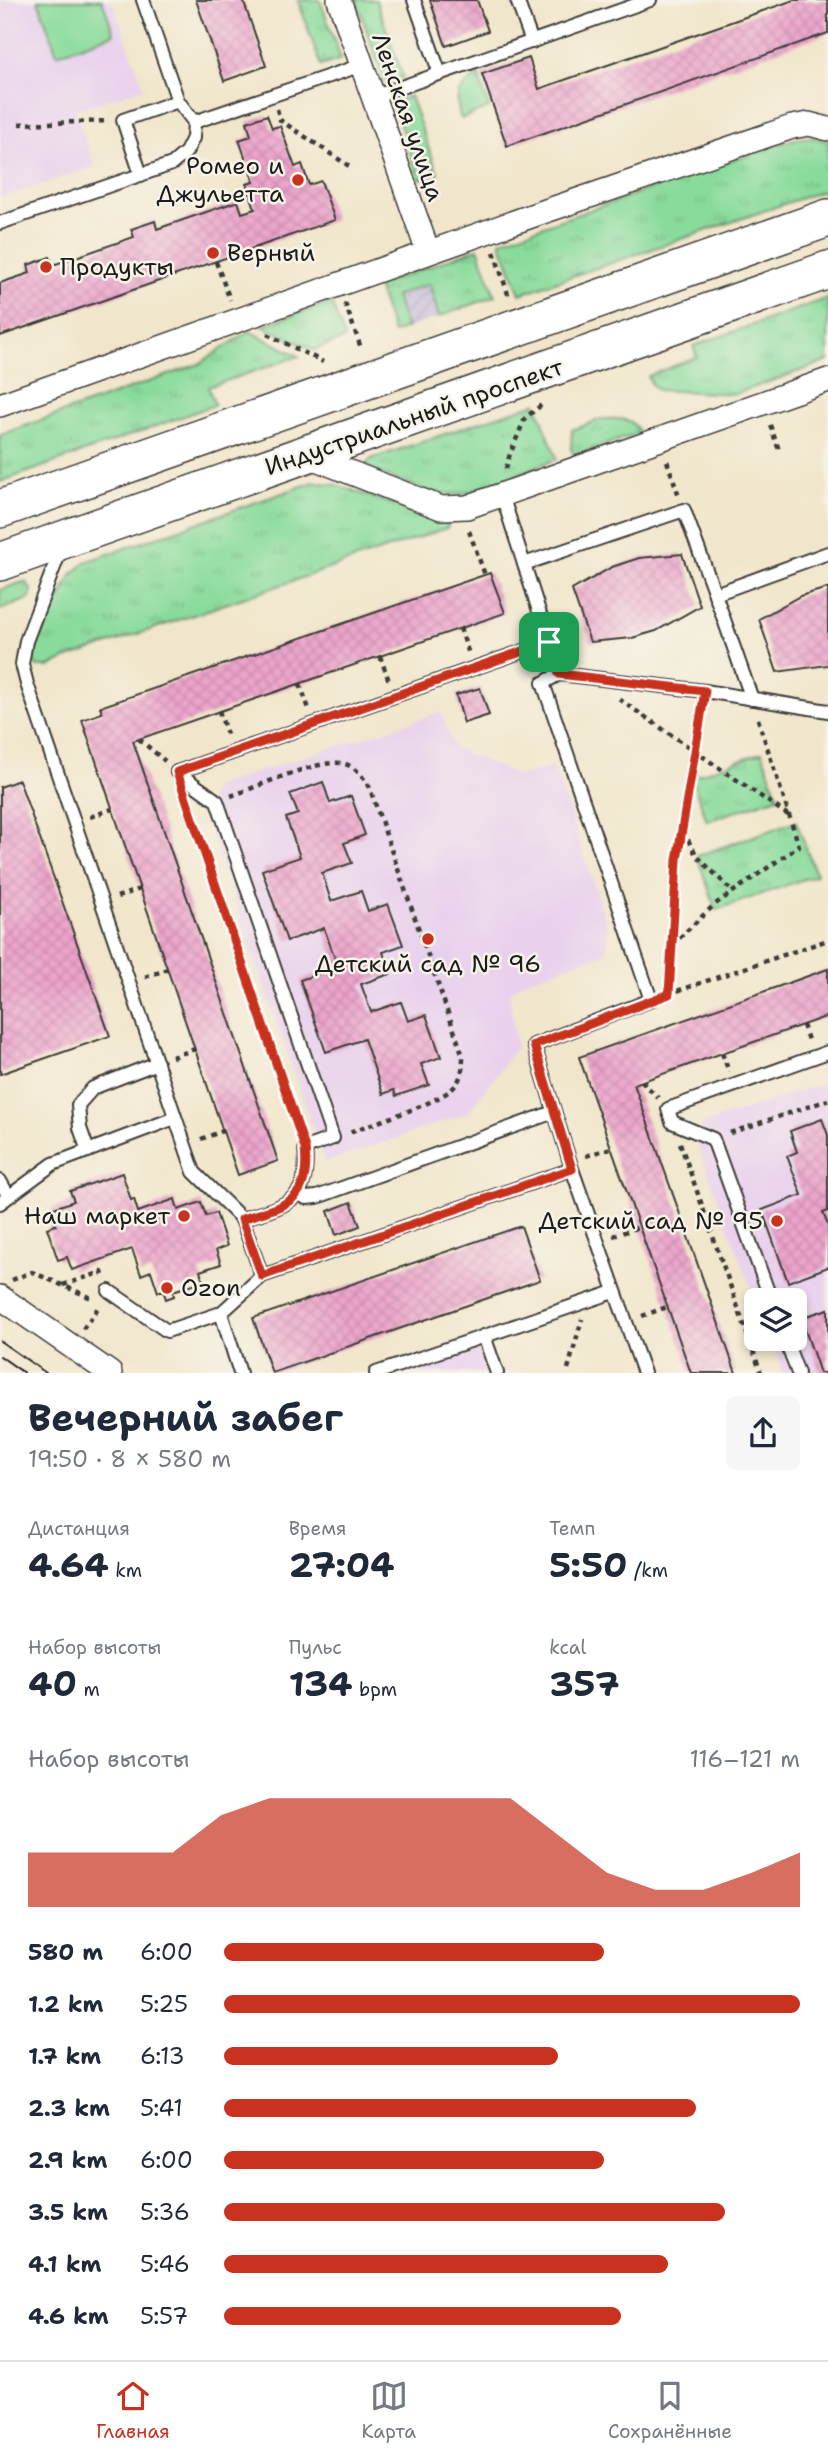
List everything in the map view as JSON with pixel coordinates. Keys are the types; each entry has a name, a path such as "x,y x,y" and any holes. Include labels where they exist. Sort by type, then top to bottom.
{"main road":[{"name":"Индустриальный проспект","path":"0,509 828,218"},
{"name":"Индустриальный проспект","path":"0,562 828,270"}],"street":[{"name":"Ленская улица","path":"339,0 428,252"},
{"path":"0,405 428,252 792,127 809,124 828,129"},
{"path":"306,455 441,508 467,508 828,380"},
{"path":"6,1288 110,1373"}],"lane":[{"path":"0,223 172,164 186,152 194,138 194,122 178,101 143,0"},
{"path":"414,0 440,74"},
{"path":"517,0 531,42"},
{"path":"373,97 650,0"},
{"path":"194,122 362,65"},
{"path":"141,175 122,120 178,101"},
{"path":"502,495 559,674"},
{"path":"524,564 684,510 751,698"},
{"path":"65,539 26,641 22,664 27,684 194,1172 242,1219 262,1276"},
{"path":"715,594 828,553"},
{"path":"177,772 549,642"},
{"path":"644,1373 570,1166 534,1045 651,1000 543,683 559,674 705,691 828,711"},
{"path":"177,772 217,800 333,1138 305,1148 304,1180 298,1194 287,1204 242,1219"},
{"path":"767,1288 713,1139 672,1122 668,1109 828,1052"},
{"path":"88,1151 80,1128 78,1105 93,1088 156,1063"},
{"path":"298,1194 306,1198 317,1197 554,1112"},
{"path":"0,1181 4,1199 53,1164 175,1118"},
{"path":"105,1297 167,1331 221,1313 262,1276 570,1166"},
{"path":"376,1373 614,1292"},
{"path":"221,1313 240,1373"},
{"path":"484,1336 497,1373"},
{"path":"790,1351 798,1373"}],"path":[{"path":"272,96 280,120 349,166"},
{"path":"19,124 122,120"},
{"path":"491,244 509,297"},
{"path":"216,262 228,298"},
{"path":"343,298 361,348"},
{"path":"256,328 323,362"},
{"path":"502,495 509,457 525,418 545,403"},
{"path":"770,425 779,450"},
{"path":"667,461 684,510"},
{"path":"469,531 485,575"},
{"path":"460,628 474,668"},
{"path":"380,656 394,696"},
{"path":"587,677 789,815"},
{"path":"300,684 314,723"},
{"path":"669,994 677,860 705,691"},
{"path":"672,945 714,905 799,846 751,698"},
{"path":"219,711 234,752"},
{"path":"139,739 177,772 305,1148"},
{"path":"217,800 325,763 343,764 358,771 369,786 459,1043 463,1056 462,1073 454,1087 441,1097 333,1138"},
{"path":"682,830 697,856 733,892"},
{"path":"651,1000 828,940"},
{"path":"156,1063 195,1049"},
{"path":"713,1139 828,1100"},
{"path":"672,1122 761,1373"},
{"path":"185,1145 223,1131"},
{"path":"570,1166 611,1147"},
{"path":"597,1241 639,1227"},
{"path":"6,1288 32,1272 62,1285 105,1297"},
{"path":"62,1285 102,1272"},
{"path":"568,1369 587,1301"},
{"path":"625,1321 667,1307"}],"shaded area":[{"path":"0,0 112,0 144,88 75,110 95,167 0,198"},
{"path":"429,284 439,317 407,328 395,296"},
{"name":"Детский сад № 96","path":"441,712 454,748 519,776 554,767 608,927 607,952 527,980 509,993 517,1047 468,1113 325,1163 203,810 216,786"},
{"name":"Детский сад № 95","path":"828,1082 828,1373 783,1373 775,1351 807,1351 807,1288 751,1288 696,1141 703,1124"},
{"path":"478,1349 487,1373 407,1373"}],"green space":[{"path":"38,0 102,0 114,34 57,54"},
{"path":"298,0 320,0 341,59 321,66"},
{"path":"356,0 376,0 403,77 385,83"},
{"path":"478,75 489,108 461,119 457,104 459,93"},
{"path":"410,96 438,174 419,179 392,102"},
{"path":"809,137 828,141 828,189 520,294 500,241 791,140"},
{"path":"478,248 495,296 439,317 429,284 395,296 407,328 393,333 377,286"},
{"path":"828,298 828,361 735,394 658,390 652,385 648,376 697,357 693,346"},
{"path":"331,302 345,339 314,350 262,326"},
{"path":"249,331 299,356 208,387 215,405 0,482 0,435 199,364"},
{"path":"536,403 557,459 469,492 444,494 420,489 373,471 366,465 371,459"},
{"path":"601,419 628,421 639,433 575,455 571,450 572,430"},
{"path":"314,482 337,485 445,522 448,524 447,528 65,659 49,667 37,667 33,661 33,654 71,576 85,562"},
{"path":"27,583 32,591 29,599 0,610 0,590"},
{"path":"762,752 778,797 707,821 691,777"},
{"path":"796,821 816,875 716,910 697,856"}],"building":[{"path":"196,0 243,0 266,66 224,81"},
{"path":"430,0 477,0 488,31 446,46"},
{"path":"794,0 828,0 828,33 507,146 482,74 529,58 539,89"},
{"path":"267,115 272,128 280,126 295,167 302,164 309,185 321,181 335,220 0,336 0,283 30,273 28,265 50,257 53,265 134,237 131,229 155,221 157,229 238,201 242,213 255,209 247,184 254,182 239,140 251,136 247,122"},
{"path":"682,554 700,606 656,631 632,638 590,642 572,590 612,567 639,558"},
{"path":"490,573 505,613 133,741 278,1161 238,1175 82,720 102,713 100,707"},
{"path":"828,588 828,665 777,672 759,619 800,596"},
{"path":"480,688 489,715 464,723 456,695"},
{"path":"19,780 110,1036 0,1074 0,787"},
{"path":"323,782 330,803 351,796 365,835 344,843 352,863 322,873 331,901 361,891 368,911 388,904 403,945 383,952 390,974 361,984 371,1012 401,1002 408,1021 426,1015 441,1057 421,1064 429,1085 396,1096 394,1090 383,1094 364,1039 326,1052 300,980 338,967 324,928 287,941 262,870 300,857 286,818 298,814 290,794"},
{"path":"828,969 828,1016 634,1084 736,1373 691,1373 579,1057"},
{"path":"822,1119 828,1135 828,1211 823,1213 828,1225 828,1267 788,1282 762,1210 802,1195 787,1156 797,1152 790,1131"},
{"path":"122,1173 138,1212 175,1199 178,1210 201,1202 206,1216 216,1213 227,1246 216,1250 221,1264 200,1271 203,1281 173,1291 174,1296 166,1299 163,1290 158,1292 151,1271 141,1275 132,1249 72,1270 67,1257 58,1260 47,1228 56,1225 51,1209 74,1201 70,1191"},
{"path":"351,1202 360,1226 336,1235 328,1211"},
{"path":"521,1226 540,1280 272,1373 253,1318"},
{"path":"828,1309 828,1373 820,1373 807,1335 807,1316"}],"tram line":[{"path":"0,1341 46,1373"},
{"path":"0,1356 24,1373"}],"place":[{"name":"Ромео и Джульетта","path":"298,180"},
{"name":"Верный","path":"213,253"},
{"name":"Продукты","path":"46,267"},
{"name":"Детский сад № 96","path":"428,939"},
{"name":"Наш маркет","path":"184,1216"},
{"name":"Детский сад № 95","path":"777,1221"},
{"name":"Ozon","path":"167,1288"}],"route":[{"path":"549,642 559,674 705,691 677,860 669,994 534,1045 572,1169 262,1276 242,1219 287,1204 298,1194 304,1180 305,1148 177,772 549,642"}]}
